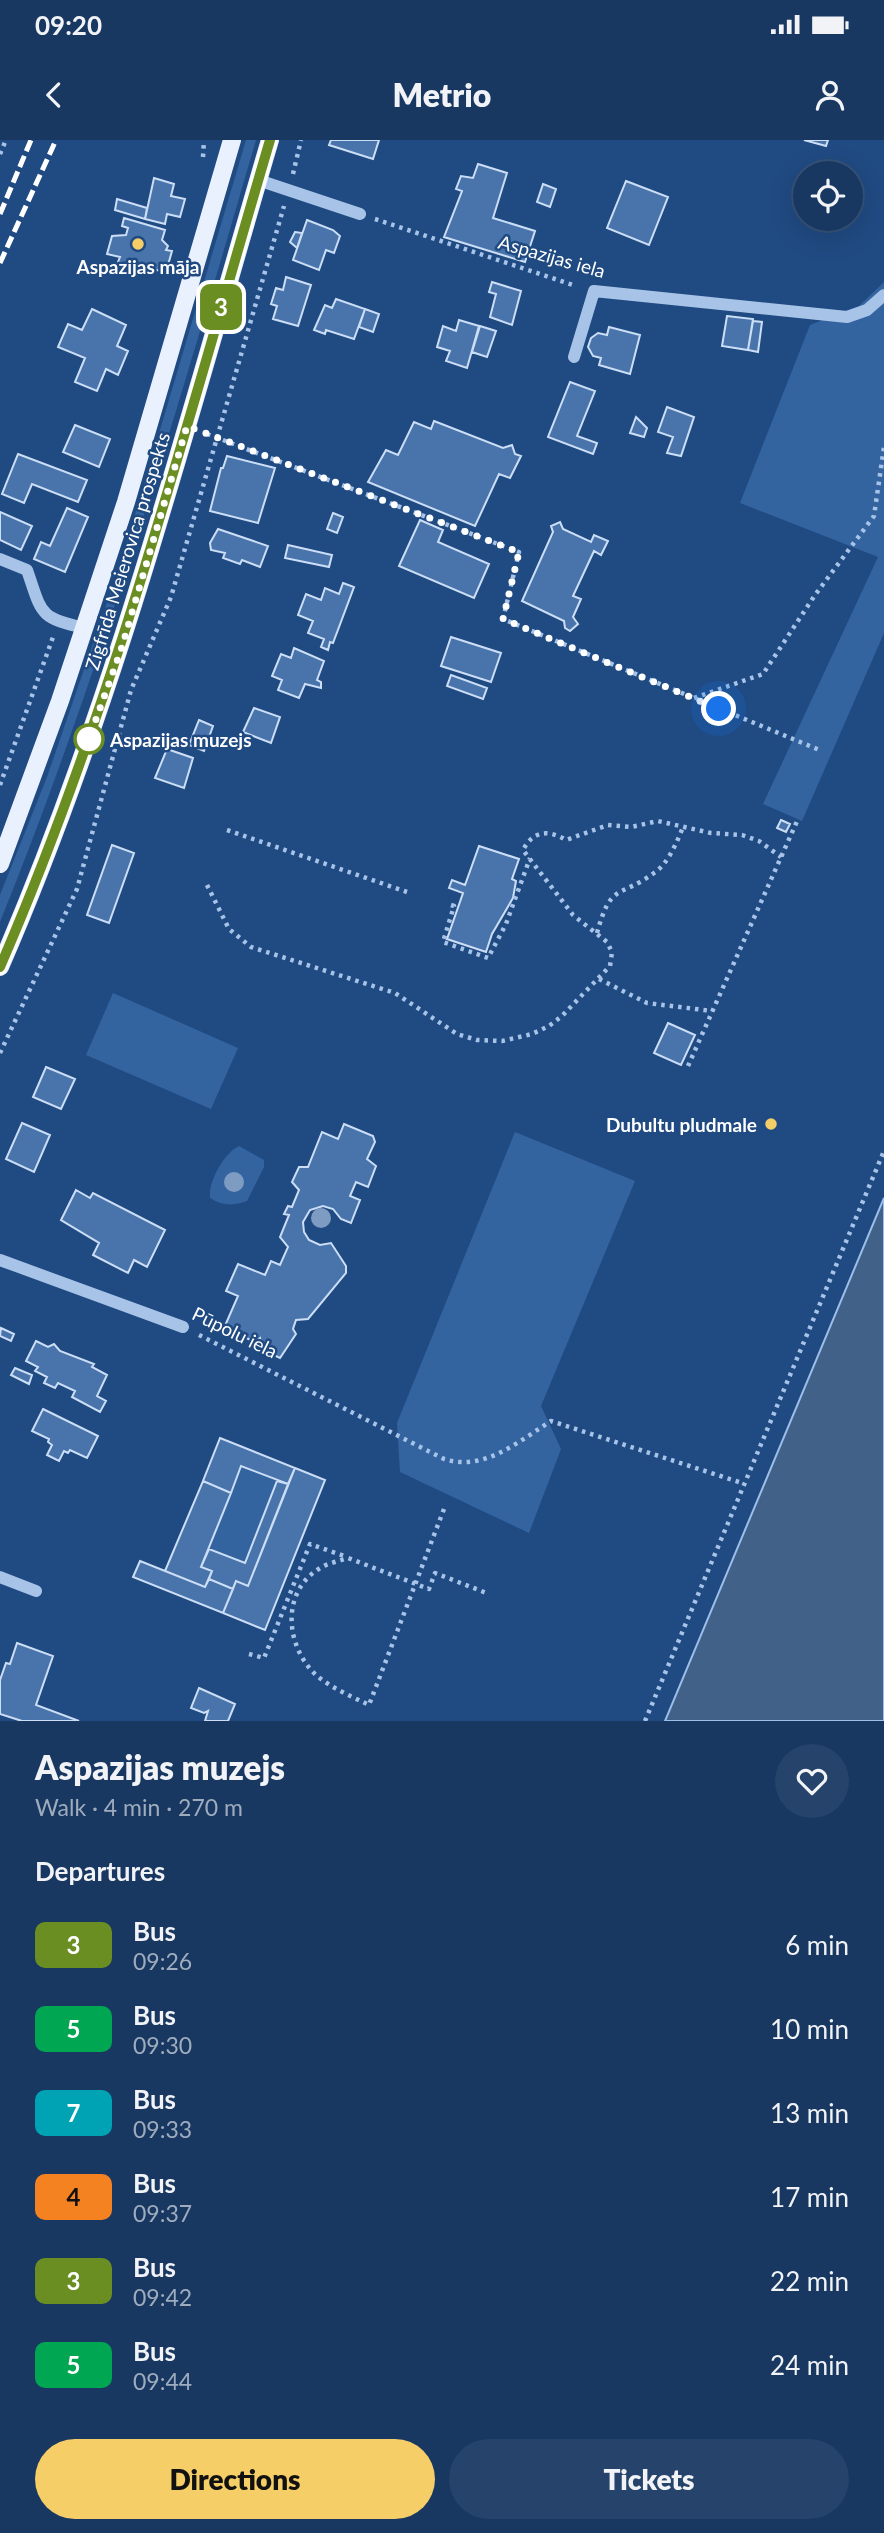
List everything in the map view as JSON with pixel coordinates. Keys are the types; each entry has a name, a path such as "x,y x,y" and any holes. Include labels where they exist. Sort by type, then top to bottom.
{"main road":[{"name":"Zigfrīda Meierovica prospekts","path":"0,864 85,628 130,489 232,140"},
{"name":"Zigfrīda Meierovica prospekts","path":"0,967 78,771 121,650 270,140"}],"street":[{"path":"258,180 360,214"},
{"path":"574,358 594,291"},
{"name":"Aspazijas iela","path":"594,291 846,317 867,310 884,295"},
{"path":"0,559 27,570 42,612 58,622 85,628"},
{"name":"Pūpolu iela","path":"0,1260 183,1327"},
{"path":"0,1577 36,1591"}],"path":[{"path":"0,154 6,140"},
{"path":"0,1053 77,889 131,690 171,597 289,191 301,140"},
{"name":"Aspazijas iela","path":"360,214 538,276 594,291"},
{"path":"187,426 519,552 503,619 822,751"},
{"path":"694,698 763,674 874,516 884,447"},
{"path":"688,1066 798,819"},
{"path":"207,886 229,929 251,947 395,993 457,1034 477,1041 502,1041 532,1034 549,1026 599,979 610,966 612,952 607,942 573,915 556,896 523,850 529,838 542,832 555,833 566,839 608,825 631,827 658,821 741,835 759,841 781,856"},
{"path":"597,933 608,900 614,892 656,873 676,846 683,827"},
{"path":"227,830 407,892"},
{"path":"782,833 789,840"},
{"path":"451,905 454,906 443,942 488,958 506,925 530,858"},
{"path":"599,979 647,1003 712,1011"},
{"path":"645,1721 742,1483 884,1151"},
{"name":"Pūpolu iela","path":"183,1327 444,1459 460,1464 492,1457 551,1420 742,1483"},
{"path":"348,1558 321,1567 303,1584 290,1614 292,1639 303,1660 317,1676 369,1705 444,1509"},
{"path":"248,1654 264,1658 310,1544 429,1589 435,1573 489,1594"}],"shaded area":[{"path":"246,140 256,140 138,534 73,729 0,922 0,895 47,777 120,565"},
{"path":"884,282 884,633 802,821 763,804 878,557 740,503 810,325 859,306"},
{"path":"113,993 238,1048 211,1109 86,1055"},
{"path":"515,1132 635,1181 541,1406 561,1449 529,1533 400,1472 397,1423"},
{"path":"239,1146 264,1160 264,1167 247,1201 219,1203 210,1198 214,1176 228,1155"},
{"path":"884,1198 884,1721 665,1721"},
{"path":"241,1466 277,1481 245,1563 209,1549"}],"building":[{"path":"331,140 379,140 373,159 329,145"},
{"path":"804,140 828,140 826,146"},
{"path":"478,164 507,173 493,218 535,231 525,262 444,237 462,191 456,189 461,176 473,178"},
{"path":"154,178 174,184 171,196 185,199 180,217 167,214 165,224 145,219"},
{"path":"626,181 668,197 649,245 607,228"},
{"path":"543,184 556,189 550,207 537,202"},
{"path":"117,199 147,208 145,219 115,210"},
{"name":"Aspazijas māja","path":"124,218 165,230 162,240 168,246 166,250 172,251 166,272 118,262 120,257 107,254 112,236 126,235 128,228 122,226"},
{"path":"307,220 333,230 340,236 334,253 326,250 319,270 293,260"},
{"path":"295,232 302,233 297,248 290,242"},
{"path":"286,277 311,285 298,326 273,319 277,306 271,304 276,288 283,290"},
{"path":"492,282 521,291 512,325 490,317 496,294 489,292"},
{"path":"336,299 365,309 354,339 326,330 325,334 314,330 325,305 332,308"},
{"path":"92,309 126,325 117,346 128,351 118,375 106,369 97,391 75,382 85,358 58,347 68,324 82,330"},
{"path":"365,309 379,314 373,332 359,327"},
{"path":"727,316 753,319 748,350 722,346"},
{"path":"459,320 479,326 467,368 446,361 450,351 437,347 443,326 456,331"},
{"path":"753,321 762,322 758,352 748,350"},
{"path":"480,326 496,331 487,357 472,352"},
{"path":"609,327 640,335 630,374 599,365 601,358 593,356 588,347 591,338 598,333 607,335"},
{"path":"570,382 595,391 577,436 597,443 593,454 548,437"},
{"path":"667,407 694,417 681,456 667,453 673,437 658,432"},
{"path":"636,417 647,428 644,437 630,433"},
{"path":"434,421 503,448 512,445 515,454 521,456 510,478 499,474 475,526 368,482 386,450 398,455 414,422 431,429"},
{"path":"75,425 110,439 99,467 63,452"},
{"path":"18,454 87,480 78,502 32,484 24,503 2,494"},
{"path":"227,456 275,468 258,523 210,511 221,468"},
{"path":"67,508 88,517 65,572 34,559 41,542 50,546"},
{"path":"0,512 32,526 21,550 0,540"},
{"path":"333,513 343,517 337,533 327,529"},
{"path":"420,520 443,530 438,542 489,564 474,598 399,566"},
{"path":"560,522 563,529 591,542 594,535 608,541 601,555 594,551 573,596 581,599 573,617 578,624 570,631 565,628 564,621 522,601 553,532 551,526"},
{"path":"218,529 268,546 260,567 242,560 240,564 223,558 225,553 211,550 210,543"},
{"path":"288,545 332,555 329,567 285,558"},
{"path":"343,583 354,587 328,650 321,647 324,639 308,633 313,621 298,615 306,594 321,600 325,588 339,594"},
{"path":"451,637 501,653 491,682 441,666"},
{"path":"294,648 324,661 317,680 321,682 321,688 305,684 299,698 278,690 282,680 272,676 281,654 291,658"},
{"path":"451,675 487,688 483,699 447,686"},
{"path":"254,708 280,717 271,743 243,732"},
{"path":"199,720 213,726 204,751 189,745"},
{"path":"167,749 193,758 184,788 155,778"},
{"path":"781,820 790,824 786,832 777,828"},
{"path":"112,845 134,853 109,923 87,915"},
{"path":"479,846 519,859 512,879 516,881 513,898 492,934 486,952 447,939 463,893 449,888 452,880 465,885"},
{"path":"668,1023 695,1035 681,1065 654,1053"},
{"path":"46,1067 75,1079 61,1109 33,1097"},
{"path":"22,1123 50,1135 34,1172 6,1159"},
{"path":"344,1124 373,1136 375,1142 367,1159 376,1166 368,1187 356,1182 350,1196 360,1200 351,1223 341,1219 333,1209 323,1206 310,1210 303,1222 304,1232 309,1240 320,1245 331,1243 346,1266 346,1273 308,1319 296,1320 293,1329 296,1334 280,1358 263,1350 260,1338 255,1342 224,1328 238,1296 226,1291 238,1264 265,1275 271,1261 280,1265 288,1247 280,1237 289,1215 284,1214 288,1206 292,1207 299,1190 292,1182 299,1167 308,1167 322,1132 338,1139"},
{"path":"76,1190 90,1198 93,1193 165,1230 147,1267 134,1260 128,1273 93,1255 99,1243 61,1220"},
{"path":"1,1328 14,1334 11,1341 0,1336"},
{"path":"36,1341 48,1347 54,1344 60,1351 94,1364 92,1367 107,1375 97,1396 106,1401 100,1412 72,1397 75,1391 58,1383 55,1388 44,1383 47,1377 35,1371 38,1367 26,1361"},
{"path":"15,1368 32,1375 29,1384 11,1375"},
{"path":"43,1409 98,1436 87,1458 70,1450 68,1453 64,1451 59,1461 47,1455 52,1445 48,1442 49,1439 32,1431"},
{"path":"220,1438 295,1468 288,1484 241,1466 231,1493 203,1481"},
{"path":"295,1468 325,1480 265,1630 223,1613 236,1581 248,1586"},
{"path":"203,1481 231,1493 201,1567 212,1571 205,1587 165,1571"},
{"path":"277,1481 288,1484 248,1586 236,1581 233,1589 209,1579 212,1571 201,1567 209,1549 245,1563"},
{"path":"140,1561 205,1587 209,1579 233,1589 223,1613 133,1577"},
{"path":"17,1643 53,1656 36,1705 79,1721 22,1721 0,1714 0,1680 6,1663 10,1664"},
{"path":"199,1688 235,1704 228,1721 205,1721 208,1711 204,1713 191,1708"}],"railway":[{"path":"0,214 31,140"},
{"path":"0,263 56,140"}],"bus line":[{"name":"3","path":"0,967 78,771 121,650 270,140"}],"place":[{"name":"Aspazijas māja","path":"138,244"},
{"name":"Aspazijas muzejs","path":"89,739"},
{"name":"Dubultu pludmale","path":"771,1124"}],"route":[{"path":"89,739 86,747 121,650 187,426 519,552 503,619 719,709"}]}
